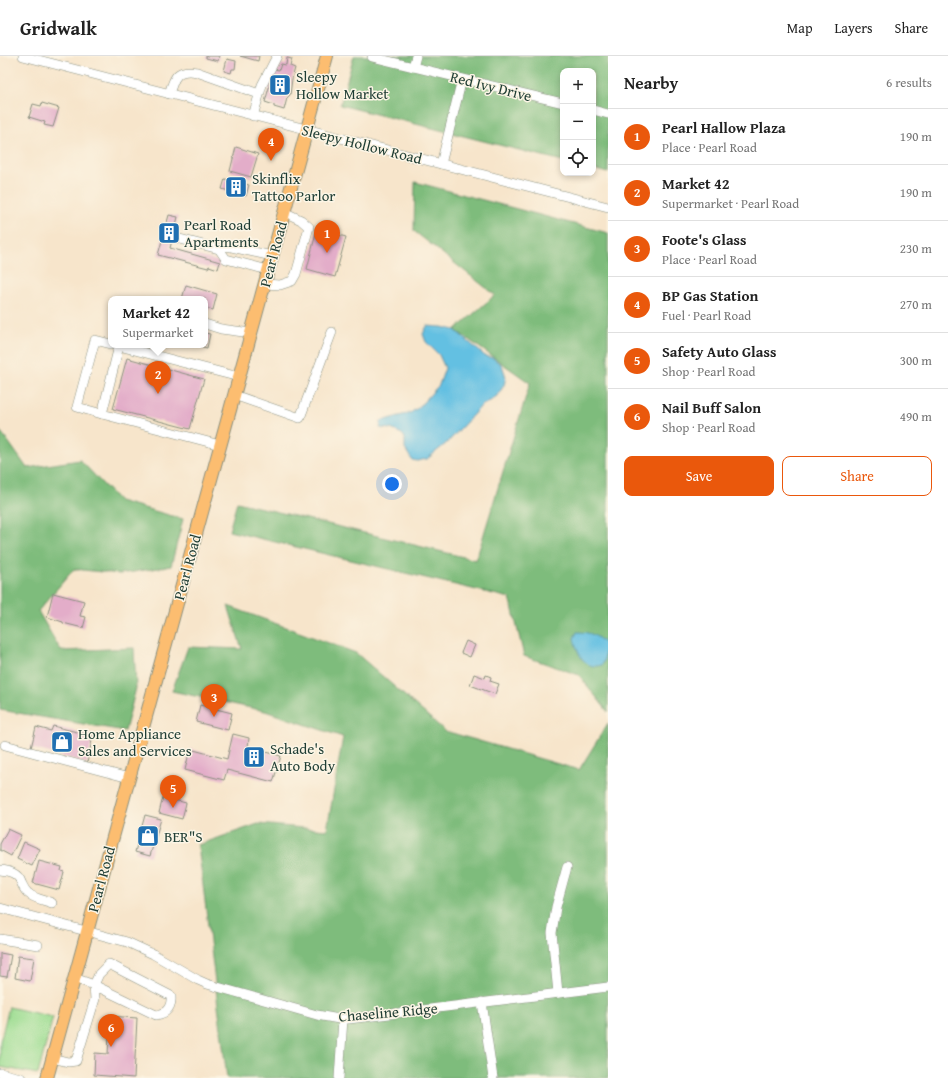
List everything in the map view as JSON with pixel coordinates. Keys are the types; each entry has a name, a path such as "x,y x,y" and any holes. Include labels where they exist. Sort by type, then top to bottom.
{"main road":[{"name":"Pearl Road","path":"47,1078 327,56"}],"street":[{"name":"Sleepy Hollow Road","path":"23,56 608,207"},
{"path":"253,116 258,94 277,56"},
{"path":"413,67 416,56"},
{"name":"Red Ivy Drive","path":"372,57 560,102"},
{"path":"169,94 176,76 181,72 189,70 258,94"},
{"path":"441,164 462,79"},
{"path":"596,111 608,114"},
{"path":"264,284 280,285 292,281 300,261 309,227 301,220 284,212"},
{"path":"180,239 219,249 227,246 272,256"},
{"path":"219,249 226,258 268,270"},
{"path":"208,325 251,333"},
{"path":"234,395 300,418 332,332"},
{"path":"108,343 95,340 77,407 220,445"},
{"path":"102,414 117,348"},
{"path":"130,348 239,376"},
{"path":"5,745 129,778"},
{"path":"558,993 552,933 556,907 566,867"},
{"path":"0,870 9,871 16,874 20,879 24,890 34,898 52,903"},
{"name":"Chaseline Ridge","path":"0,908 127,942 207,984 313,1014 343,1019 608,987"},
{"path":"0,940 38,945"},
{"path":"52,1058 68,1062 76,1061 95,999 94,985 99,974 109,964 171,996 171,1005 165,1012 156,1014 94,985 74,978"},
{"path":"482,1002 493,1078"},
{"path":"339,1078 343,1019"},
{"path":"0,1073 21,1078"}],"green space":[{"path":"354,56 608,56 608,173 596,170 596,68 560,68 560,160 340,105"},
{"path":"415,182 608,233 608,712 579,675 524,656 510,598 229,531 237,502 476,560 530,383 455,330 495,295 414,231"},
{"path":"0,431 27,468 80,460 119,501 183,519 171,566 120,574 74,569 38,611 61,651 134,648 136,688 125,731 0,710"},
{"path":"228,606 356,653 445,731 579,770 608,723 608,1078 227,1078 198,845 258,824 327,830 343,737 265,711 172,691 188,647 242,649"},
{"path":"9,1007 53,1017 38,1074 0,1067 0,1042"}],"water":[{"path":"427,326 455,330 485,356 493,358 502,365 506,377 504,385 498,395 482,405 448,442 427,459 417,461 412,460 405,449 405,438 402,434 391,429 380,428 381,421 410,413 418,408 439,385 445,368 439,355 426,342 423,334"},
{"path":"577,632 593,635 606,645 602,665 590,665 582,659 574,638"}],"building":[{"path":"206,56 219,56 218,61 206,58"},
{"path":"240,56 259,56 258,61"},
{"name":"Sleepy Hollow Market","path":"287,58 292,59 290,66 295,68 290,95 287,98 284,110 265,102 274,69 279,70 281,64 286,65"},
{"path":"227,59 236,61 235,69 232,69 231,73 224,71"},
{"path":"42,103 59,108 53,127 44,125 45,122 29,117 33,104 41,106"},
{"path":"236,147 258,154 251,177 230,171"},
{"name":"Skinflix Tattoo Parlor","path":"225,179 249,185 246,196 222,189"},
{"name":"Pearl Road Apartments","path":"169,215 178,217 170,248 220,262 218,269 209,266 208,268 158,255"},
{"path":"317,229 346,237 335,277 307,269"},
{"path":"186,285 217,294 213,310 208,309 208,296 183,296"},
{"path":"127,358 204,379 190,429 113,409"},
{"path":"53,593 84,601 80,616 86,617 83,628 47,617"},
{"path":"466,641 475,645 470,657 461,653"},
{"path":"474,674 485,678 486,675 491,677 490,681 499,684 495,694 470,685"},
{"path":"200,705 232,713 228,730 196,722"},
{"name":"Home Appliance Sales and Services","path":"53,726 93,736 87,763 31,748 36,727 51,731"},
{"name":"Schade's Auto Body","path":"233,734 249,738 248,747 281,756 273,782 227,770 224,780 185,770 190,749 227,759"},
{"path":"163,797 186,803 182,819 159,813"},
{"name":"BER\"S","path":"145,815 161,819 150,856 135,852"},
{"path":"8,829 21,835 11,856 0,850 0,844"},
{"path":"24,842 40,849 32,866 17,859"},
{"path":"39,861 62,867 61,871 64,872 59,890 33,883"},
{"path":"0,953 11,955 7,977 0,976"},
{"path":"18,956 34,958 30,981 15,978"},
{"path":"110,1016 137,1018 134,1078 94,1075 95,1053 108,1054"}],"place":[{"name":"Sleepy Hollow Market","path":"280,85"},
{"name":"BP Gas Station","path":"271,161"},
{"name":"Skinflix Tattoo Parlor","path":"236,187"},
{"name":"Pearl Road Apartments","path":"169,233"},
{"name":"Pearl Hallow Plaza","path":"327,253"},
{"name":"Market 42","path":"158,394"},
{"name":"Foote's Glass","path":"214,717"},
{"name":"Home Appliance Sales and Services","path":"62,742"},
{"name":"Schade's Auto Body","path":"254,757"},
{"name":"Safety Auto Glass","path":"173,808"},
{"name":"BER\"S","path":"148,836"},
{"name":"Nail Buff Salon","path":"111,1047"}]}
